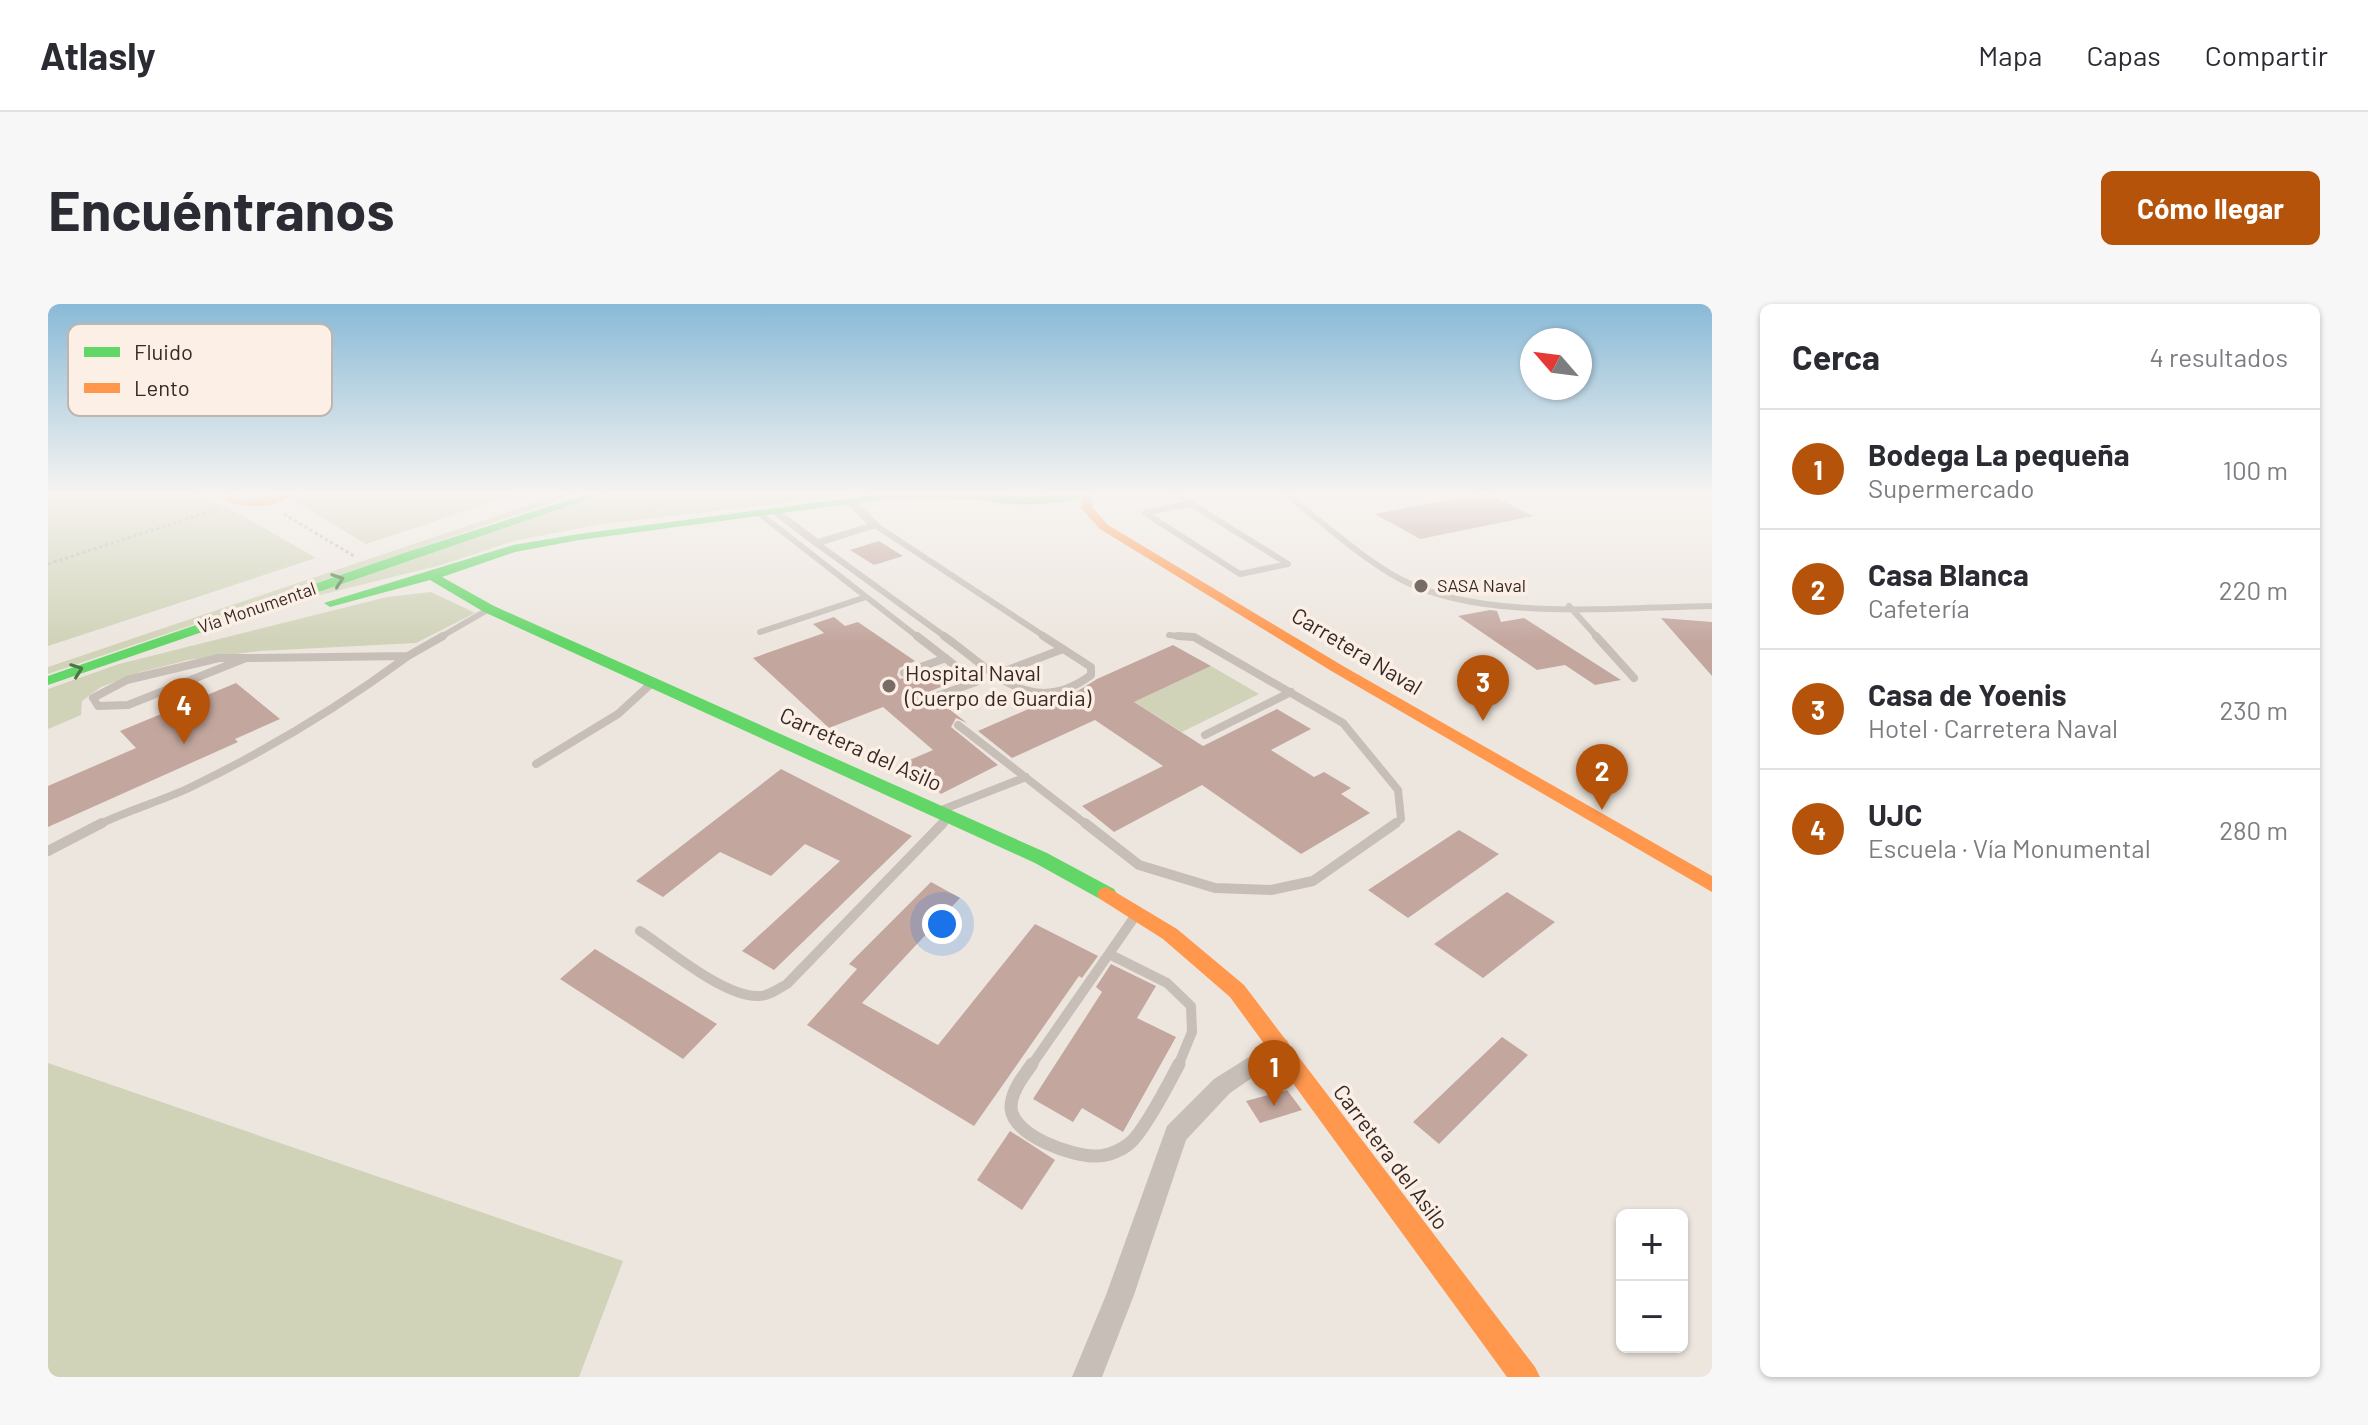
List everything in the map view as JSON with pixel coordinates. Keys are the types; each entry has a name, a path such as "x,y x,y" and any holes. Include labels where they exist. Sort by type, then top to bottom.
{"main road":[{"name":"Vía Monumental","path":"238,595 398,542"},
{"name":"Vía Monumental","path":"48,681 455,542"},
{"path":"105,660 432,576 513,549 555,542"},
{"name":"Carretera Naval","path":"1129,542 1338,669 1712,885"},
{"name":"Carretera del Asilo","path":"432,576 489,609 1041,858 1138,911 1237,991 1525,1377"}],"street":[{"path":"1087,1377 1120,1295 1176,1134 1222,1086 1279,1047"}],"lane":[{"path":"802,542 866,597 976,682 934,697"},
{"path":"816,543 1021,691 1051,696 1081,683 1091,675 1091,667 901,542"},
{"path":"1190,542 1240,574 1288,564 1250,542"},
{"path":"1351,542 1402,580 1428,591 1469,601 1569,606 1712,606"},
{"path":"760,632 866,597"},
{"path":"1569,606 1634,678"},
{"path":"48,851 129,809 185,790 238,763 350,699 408,656 489,609"},
{"path":"958,725 1139,865 1215,888 1271,890 1313,881 1401,819 1398,790 1343,723 1194,637 1169,635"},
{"path":"997,674 1063,649"},
{"path":"248,657 128,705 98,706 93,698 105,689 149,673 193,662 248,657 408,656"},
{"path":"904,673 946,658"},
{"path":"536,764 633,704 649,690 653,682"},
{"path":"1205,735 1291,692"},
{"path":"640,931 724,984 752,996 770,994 787,984 944,813 1026,777"},
{"path":"1109,954 1182,994 1191,1006 1193,1027 1184,1057 1131,1142 1106,1156 1078,1154 1057,1148 1020,1127 1012,1116 1011,1103 1015,1089 1138,911"}],"path":[{"path":"48,564 109,542"},
{"path":"330,542 354,556"}],"green space":[{"path":"48,542 288,542 316,558 48,646"},
{"path":"419,542 436,542 48,674 48,667"},
{"path":"461,542 511,542 441,565 284,604"},
{"path":"431,592 475,613 416,643 260,651 188,660 141,672 101,687 82,701 81,715 48,729 48,689 119,664 387,597"},
{"path":"1211,666 1259,694 1182,732 1134,702"},
{"path":"48,1063 623,1261 579,1377 48,1377"}],"building":[{"path":"881,542 903,556 874,565 850,550"},
{"path":"1497,611 1501,622 1524,618 1621,680 1595,685 1565,665 1537,670 1458,616"},
{"path":"834,617 845,626 858,622 915,661 899,668 897,675 900,679 929,672 946,685 928,692 928,700 934,704 940,702 967,723 956,718 951,727 998,765 941,794 905,762 933,750 883,707 829,728 753,658 824,633 813,624"},
{"path":"1661,618 1712,622 1712,676"},
{"path":"1173,645 1211,666 1134,702 1203,746 1277,709 1311,729 1271,750 1314,777 1324,772 1351,788 1341,794 1370,813 1301,854 1202,785 1114,832 1082,806 1163,766 1095,720 1012,758 978,731 1049,700 1073,694 1097,679"},
{"path":"236,683 280,719 235,739 238,742 48,827 48,786 136,748 120,731"},
{"path":"781,769 912,836 774,970 742,951 840,861 805,844 771,876 720,852 663,897 636,881"},
{"path":"1459,830 1499,854 1408,918 1368,890"},
{"path":"931,882 960,898 862,1003 938,1045 1035,924 1098,956 1082,978 1079,976 974,1126 807,1025 857,969 849,964"},
{"path":"1507,892 1555,922 1483,978 1434,944"},
{"path":"595,949 717,1024 683,1059 560,979"},
{"path":"1111,964 1156,986 1137,1018 1176,1037 1123,1132 1082,1108 1073,1122 1033,1099 1102,992 1096,987"},
{"path":"1502,1037 1528,1055 1439,1144 1413,1122"},
{"path":"1287,1090 1302,1110 1260,1123 1246,1101"},
{"path":"1010,1131 1055,1160 1022,1210 977,1180"}],"traffic: fast":[{"path":"48,681 451,542"},
{"path":"432,576 513,549 551,542"},
{"path":"432,576 489,609 1041,858 1107,894"},
{"path":"330,603 432,576"}],"traffic: slow":[{"path":"1129,542 1338,669 1712,885"},
{"path":"1107,894 1170,934 1237,991 1525,1377"}],"place":[{"name":"SASA Naval","path":"1421,586"},
{"name":"Hospital Naval (Cuerpo de Guardia)","path":"889,686"},
{"name":"Casa de Yoenis","path":"1483,721"},
{"name":"UJC","path":"184,744"},
{"name":"Casa Blanca","path":"1602,810"},
{"name":"Bodega La pequeña","path":"1274,1106"}]}
